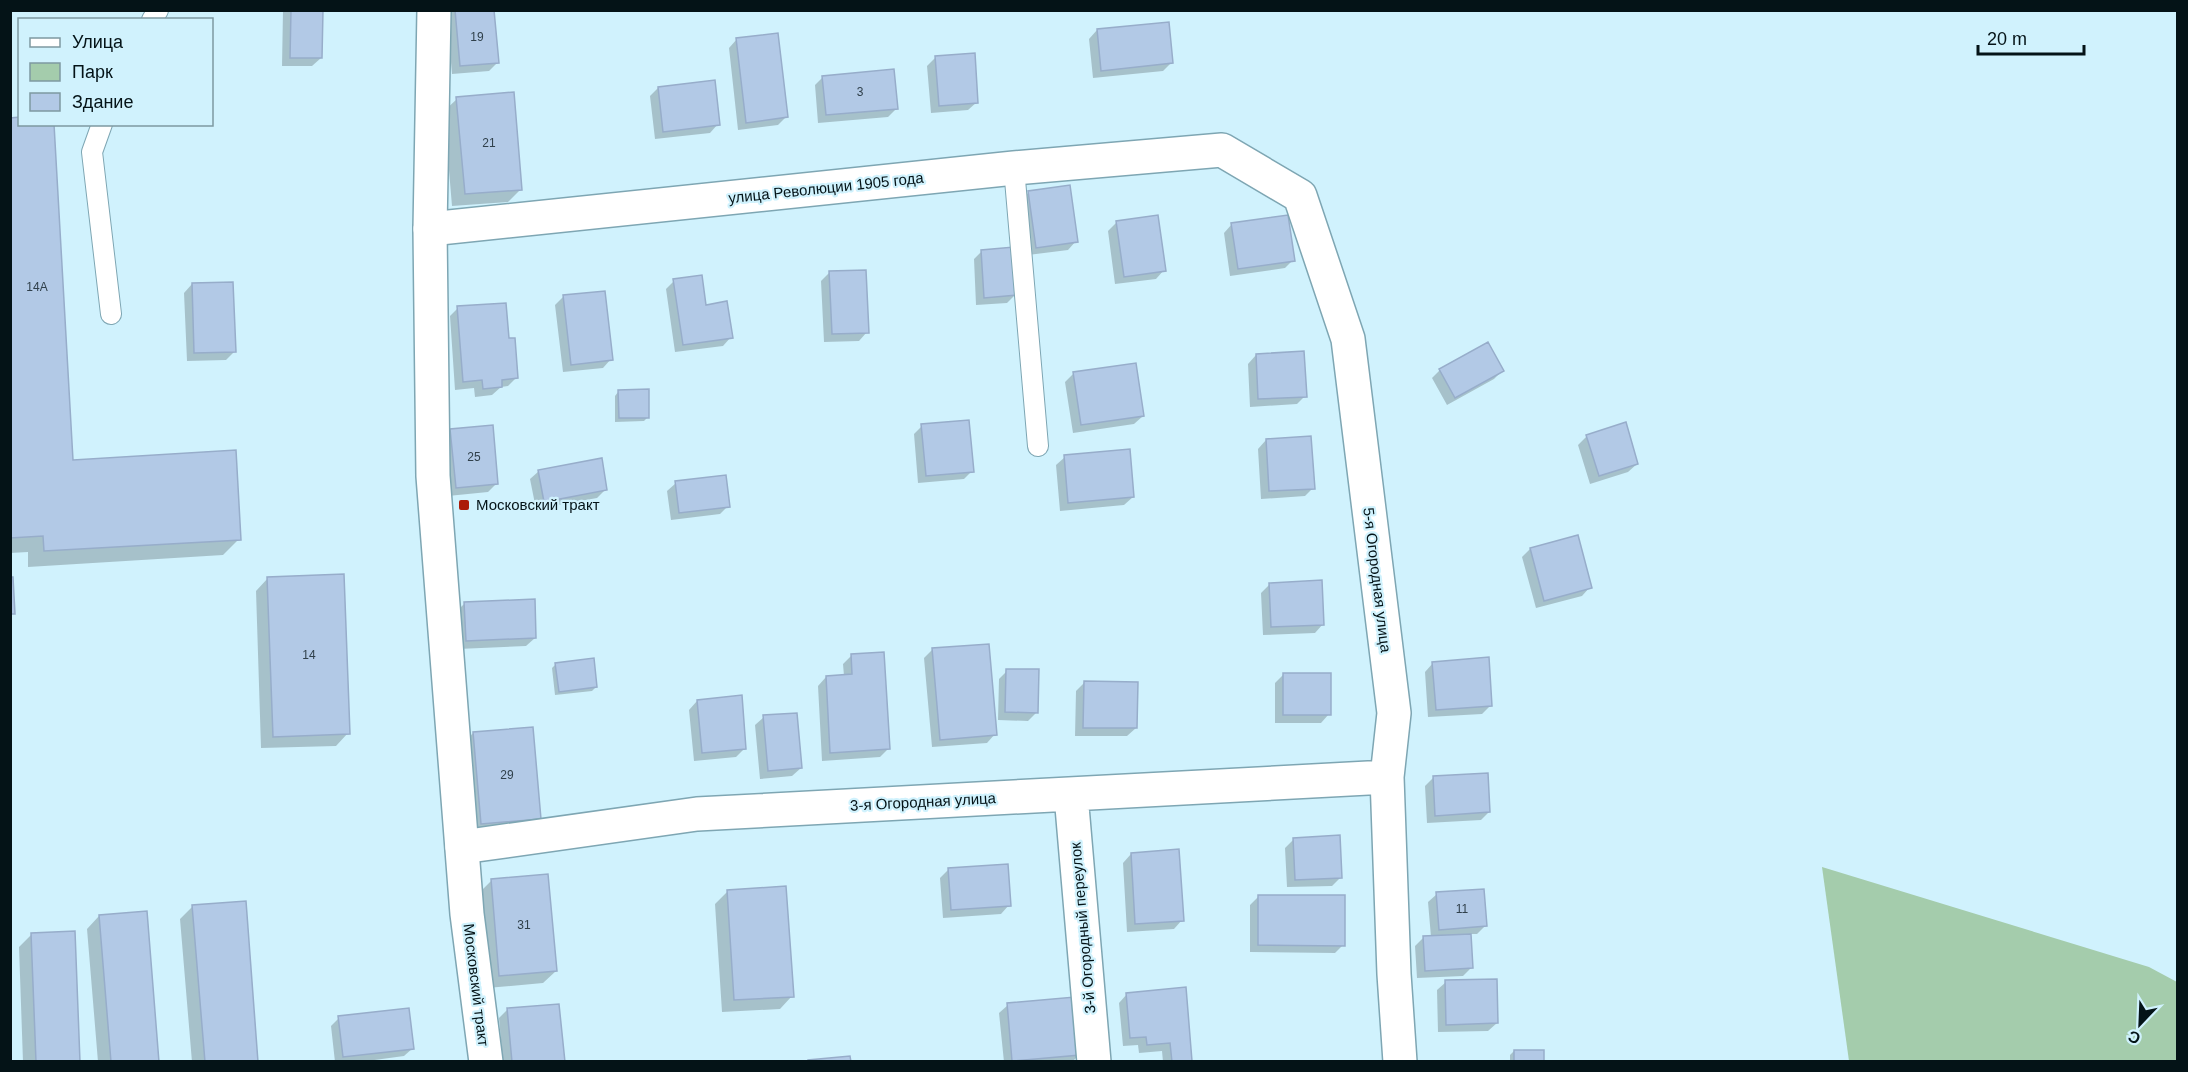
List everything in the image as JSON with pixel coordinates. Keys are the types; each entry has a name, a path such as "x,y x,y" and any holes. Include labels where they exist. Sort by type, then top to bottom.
{"street":[{"name":"Московский тракт","path":"434,10 430,229 433,476 467,914 486,1062"},
{"name":"улица Революции 1905 года","path":"430,229 1014,168 1222,150"},
{"name":"5-я Огородная улица","path":"1222,150 1299,196 1348,339 1394,713 1387,777 1394,974 1400,1062"},
{"name":"3-я Огородная улица","path":"462,847 697,814 1387,777"},
{"name":"3-й Огородный переулок","path":"1071,795 1094,1062"}],"lane":[{"path":"101,126 92,152 111,314"},
{"path":"1014,168 1038,446"}],"green space":[{"path":"1822,867 2149,967 2177,982 2177,1061 1849,1061"}],"building":[{"path":"291,10 323,10 322,58 290,58"},
{"path":"455,10 494,10 499,63 460,66"},
{"path":"1169,22 1173,63 1101,71 1097,29"},
{"path":"778,33 788,117 746,123 736,38"},
{"path":"975,53 978,103 939,106 935,56"},
{"path":"894,69 898,109 826,115 822,76"},
{"path":"715,80 720,125 663,132 658,87"},
{"path":"514,92 522,190 465,194 456,97"},
{"path":"18,117 18,126 54,126 73,460 236,450 241,540 44,551 43,536 10,538 10,118"},
{"path":"1070,185 1078,242 1036,248 1028,191"},
{"path":"1158,215 1166,271 1124,277 1116,221"},
{"path":"1288,215 1295,261 1238,269 1231,223"},
{"path":"1014,247 1017,295 984,298 981,250"},
{"path":"866,270 869,333 832,334 829,271"},
{"path":"702,275 706,305 727,301 733,338 683,345 673,279"},
{"path":"233,282 236,352 194,353 192,283"},
{"path":"605,291 613,360 571,365 563,295"},
{"path":"506,303 509,338 515,338 518,378 502,380 502,387 483,389 482,380 463,382 457,306"},
{"path":"1488,342 1504,371 1455,398 1439,369"},
{"path":"1304,351 1307,397 1258,399 1256,354"},
{"path":"1136,363 1144,416 1081,425 1073,372"},
{"path":"649,389 649,418 619,418 618,390"},
{"path":"969,420 974,472 926,476 921,424"},
{"path":"1626,422 1638,464 1599,476 1586,435"},
{"path":"493,425 498,484 456,488 450,429"},
{"path":"1311,436 1315,489 1269,491 1266,439"},
{"path":"1130,449 1134,497 1068,503 1064,455"},
{"path":"602,458 607,490 544,502 538,470"},
{"path":"726,475 730,507 679,513 675,481"},
{"path":"1578,535 1592,588 1544,601 1530,548"},
{"path":"344,574 350,734 273,737 267,577"},
{"path":"10,577 13,577 15,614 10,614"},
{"path":"1322,580 1324,625 1271,627 1269,583"},
{"path":"535,599 536,638 466,641 464,602"},
{"path":"989,644 997,735 940,740 932,648"},
{"path":"884,652 890,749 830,753 826,676 852,674 851,654"},
{"path":"1489,657 1492,706 1436,710 1432,662"},
{"path":"594,658 597,687 559,692 555,663"},
{"path":"1006,669 1039,669 1038,713 1005,712"},
{"path":"1283,673 1331,673 1331,715 1283,715"},
{"path":"1084,681 1138,682 1137,728 1083,728"},
{"path":"742,695 746,749 702,753 697,700"},
{"path":"797,713 802,768 768,771 763,715"},
{"path":"533,727 541,819 481,824 473,732"},
{"path":"1488,773 1490,812 1435,816 1433,776"},
{"path":"1340,835 1342,878 1295,880 1293,838"},
{"path":"1179,849 1184,921 1135,924 1131,853"},
{"path":"1008,864 1011,906 951,910 948,868"},
{"path":"548,874 557,971 499,976 491,879"},
{"path":"786,886 794,997 734,1000 727,890"},
{"path":"1484,889 1487,926 1439,930 1436,892"},
{"path":"1258,895 1345,895 1345,946 1258,945"},
{"path":"246,901 258,1062 205,1062 192,905"},
{"path":"147,911 159,1062 111,1062 99,915"},
{"path":"75,931 80,1062 36,1062 31,933"},
{"path":"1471,934 1473,968 1425,971 1423,936"},
{"path":"1497,979 1498,1023 1446,1025 1445,980"},
{"path":"1186,987 1192,1061 1172,1062 1170,1043 1147,1045 1146,1037 1130,1038 1126,993"},
{"path":"1075,997 1080,1055 1012,1061 1007,1003"},
{"path":"559,1004 565,1062 512,1062 507,1008"},
{"path":"409,1008 414,1049 343,1057 338,1016"},
{"path":"1514,1050 1544,1050 1544,1062 1514,1062"},
{"path":"850,1056 851,1062 808,1062 808,1060"}],"place":[{"name":"Московский тракт","path":"464,505"}]}
